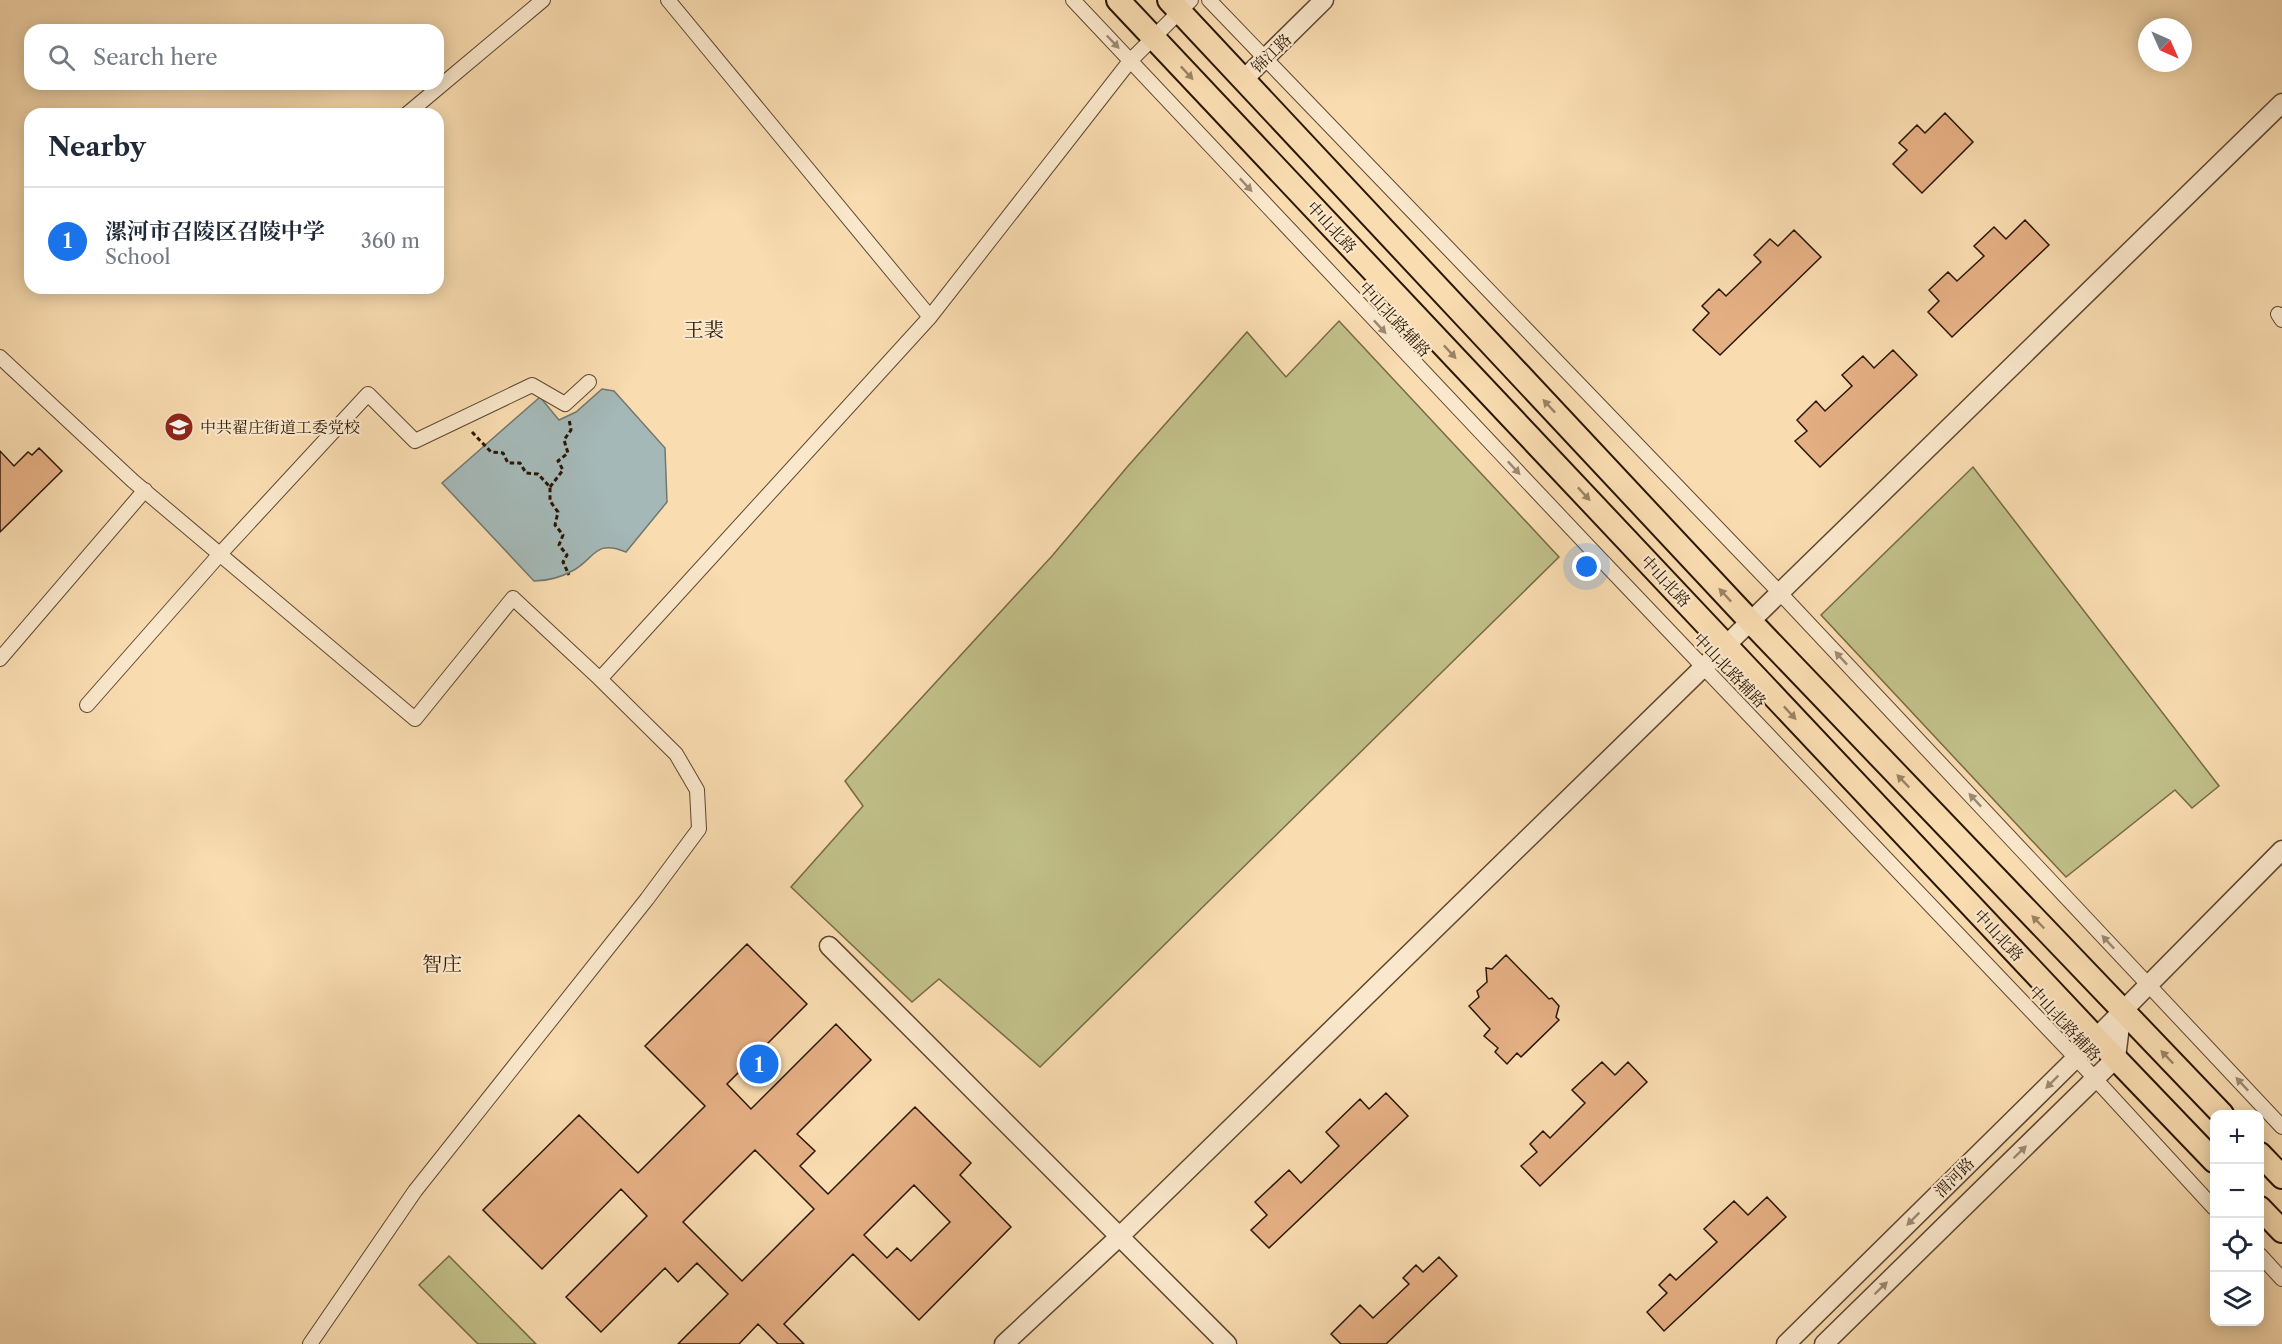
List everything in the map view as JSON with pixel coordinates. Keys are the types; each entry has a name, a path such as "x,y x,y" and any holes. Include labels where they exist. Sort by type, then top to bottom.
{"main road":[{"name":"中山北路","path":"1118,0 2210,1157"},
{"name":"中山北路","path":"1180,4 1243,80 1750,622 2218,1110"},
{"path":"2264,1159 2282,1177"},
{"path":"2264,1213 2282,1231"}],"street":[{"path":"444,83 543,0"},
{"path":"668,0 930,317"},
{"name":"中山北路辅路","path":"1073,0 1391,339 2095,1078 2210,1204"},
{"path":"1209,0 1780,593 2282,1127"},
{"name":"锦江路","path":"1243,80 1324,0"},
{"path":"600,679 930,317 1130,61 1154,38 1180,4"},
{"path":"414,108 436,90"},
{"path":"1004,1344 1119,1237 2282,103"},
{"path":"0,357 145,490 415,719 513,598 676,754 697,790 699,829 647,899 416,1191 310,1344"},
{"path":"87,705 220,554 368,394 415,441 532,385 565,404 589,382"},
{"path":"0,659 145,490"},
{"name":"渭河路","path":"1786,1344 2076,1058 2282,850"},
{"path":"829,946 1227,1344"},
{"path":"2116,1058 2122,1010"},
{"name":"渭河路","path":"1824,1344 2116,1058"},
{"path":"2264,1260 2282,1279"},
{"path":"1831,1299 1850,1318"}],"path":[{"path":"550,488 563,471 558,461 568,453 564,440 571,430 565,404"},
{"path":"460,419 491,452 503,453 508,464 520,463 525,473 538,474 550,488 550,501 558,512 555,525 563,535 559,545 567,555 563,562 569,575"}],"shaded area":[{"path":"1339,321 1559,557 1040,1067 939,979 912,1002 791,887 863,806 845,781 1052,556 1247,332 1286,377"},
{"path":"602,389 614,391 665,448 667,502 626,552 608,548 601,549 569,573 534,581 442,483 540,397 559,420 576,412"},
{"path":"1973,467 2219,786 2192,808 2175,790 2066,877 1821,615"},
{"path":"449,1256 536,1344 478,1344 419,1285"}],"building":[{"path":"1945,113 1973,142 1922,193 1893,164 1907,150 1899,143 1917,125 1925,133"},
{"path":"2025,220 2049,245 1952,337 1928,312 1939,301 1929,290 1948,272 1957,281 1984,256 1974,246 1994,227 2006,239"},
{"path":"1794,230 1821,257 1720,355 1693,330 1709,313 1702,306 1719,289 1726,296 1761,262 1754,255 1770,239 1778,246"},
{"path":"1893,350 1917,375 1820,467 1795,441 1807,431 1797,420 1816,401 1825,411 1852,386 1842,375 1863,356 1874,368"},
{"path":"39,448 62,471 0,532 0,451 14,466 28,452 32,455"},
{"path":"747,944 807,1004 727,1084 751,1109 836,1024 871,1060 797,1134 815,1151 800,1166 828,1194 915,1107 971,1163 960,1175 1011,1227 919,1320 853,1254 784,1324 804,1344 778,1344 758,1324 739,1344 678,1344 728,1294 697,1263 678,1282 665,1268 601,1332 566,1297 647,1216 621,1189 542,1269 483,1210 579,1115 638,1173 705,1106 645,1046","holes":["755,1150 814,1209 742,1281 683,1222","914,1185 950,1222 911,1261 897,1248 887,1258 864,1235"]},
{"path":"1506,955 1549,999 1552,998 1559,1006 1556,1017 1559,1020 1521,1057 1517,1053 1507,1064 1495,1052 1498,1048 1484,1036 1490,1029 1469,1006 1479,997 1477,991 1487,982 1486,968 1492,969"},
{"path":"1602,1062 1615,1075 1628,1062 1647,1082 1540,1186 1521,1166 1537,1152 1530,1144 1543,1131 1550,1138 1585,1103 1572,1090"},
{"path":"1386,1093 1408,1116 1269,1248 1251,1230 1267,1215 1255,1202 1289,1170 1301,1183 1339,1146 1326,1132 1360,1099 1369,1109"},
{"path":"1767,1197 1786,1217 1664,1331 1647,1312 1667,1293 1659,1285 1670,1274 1676,1280 1717,1242 1704,1229 1734,1201 1748,1215"},
{"path":"1439,1257 1457,1276 1386,1344 1341,1344 1331,1334 1360,1305 1373,1318 1409,1284 1403,1278 1416,1265 1423,1272"}],"place":[{"name":"中共翟庄街道工委党校","path":"179,427"},
{"name":"漯河市召陵区召陵中学","path":"759,1064"}],"district":[{"name":"王裴","path":"704,330"},
{"name":"智庄","path":"442,964"}]}
